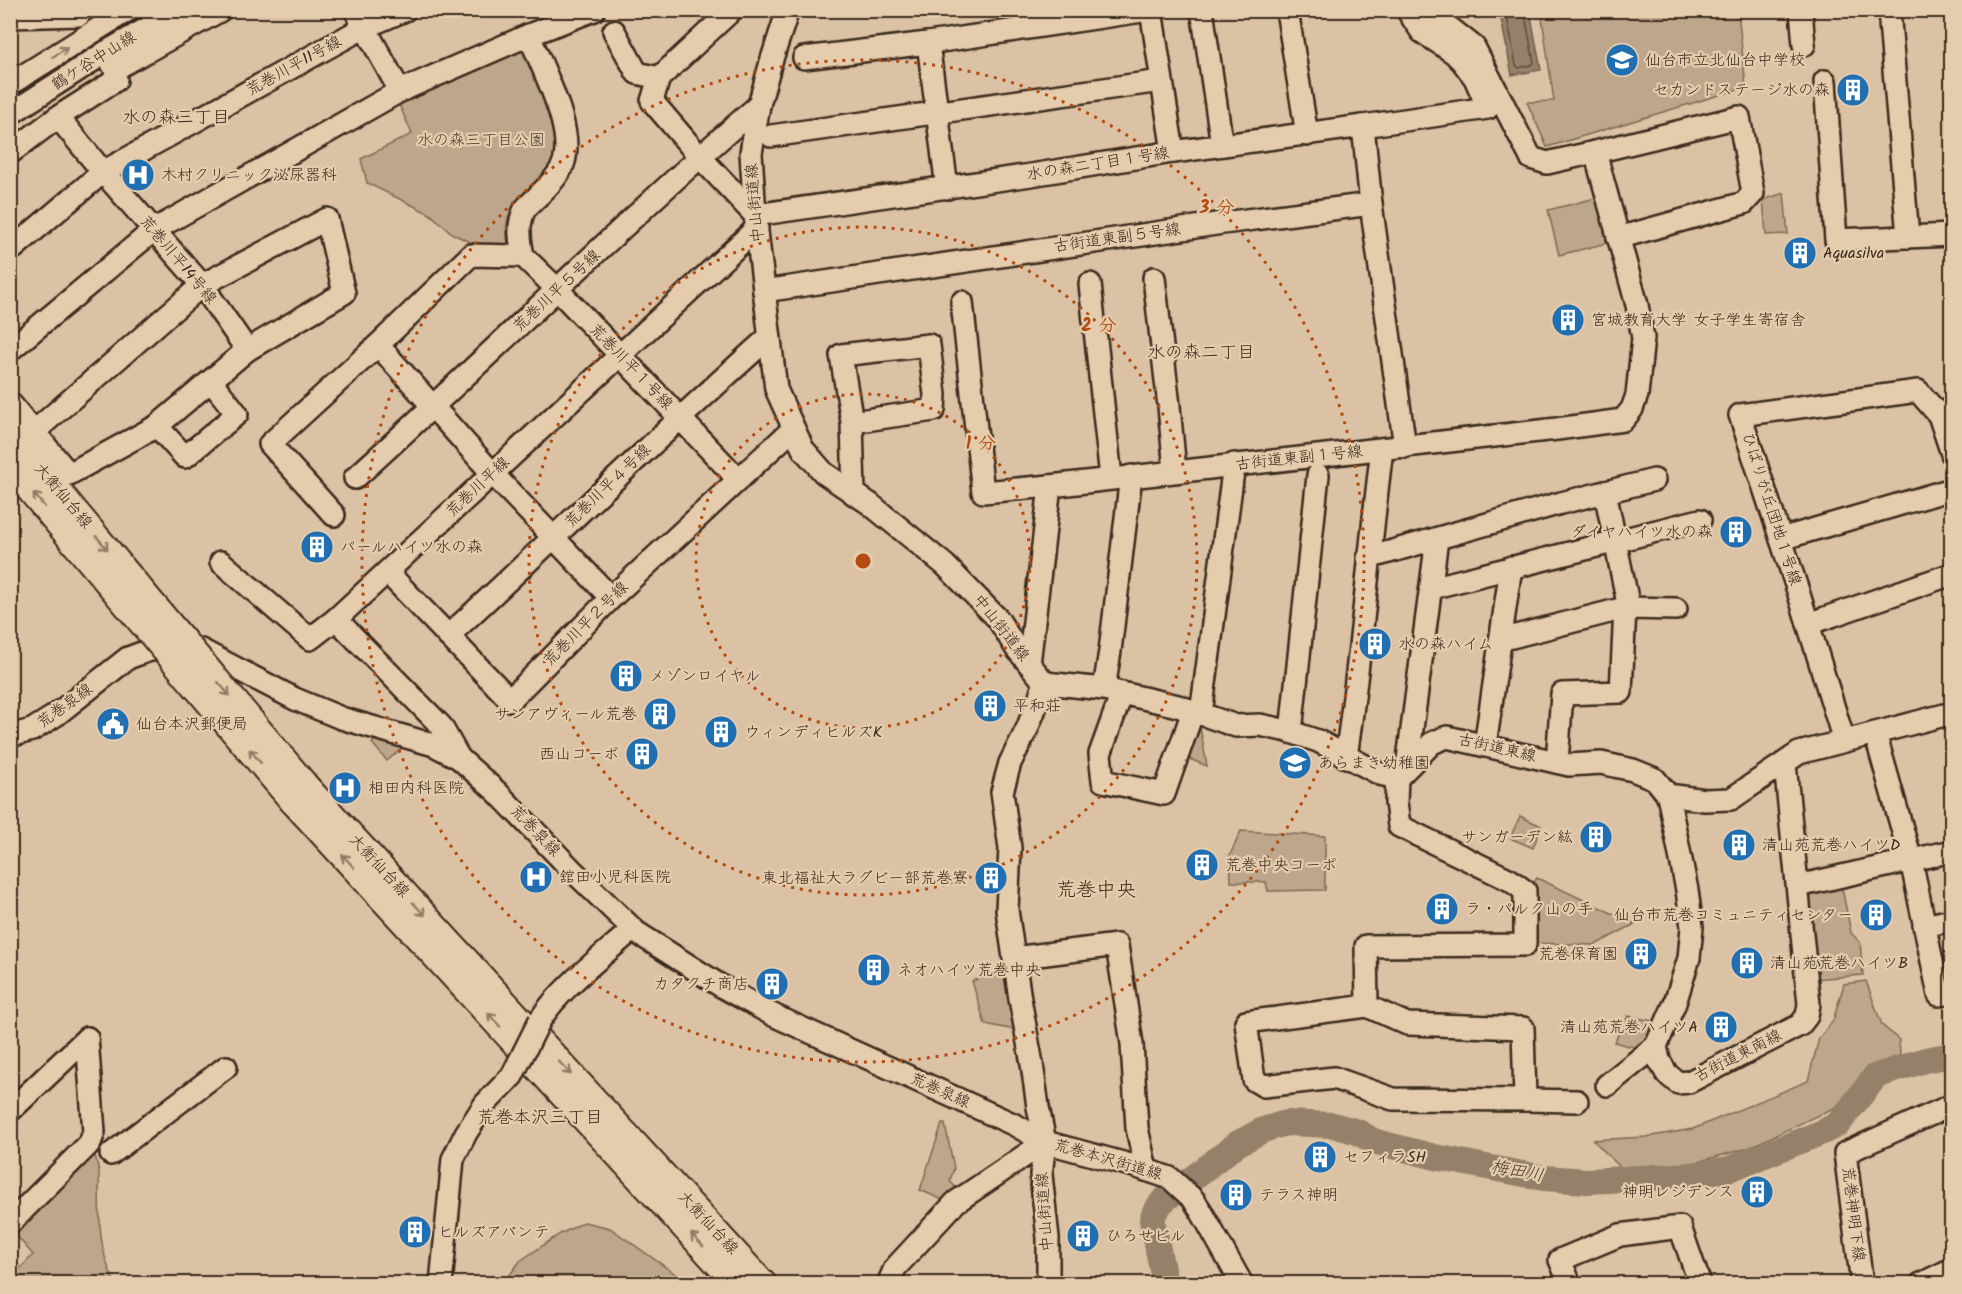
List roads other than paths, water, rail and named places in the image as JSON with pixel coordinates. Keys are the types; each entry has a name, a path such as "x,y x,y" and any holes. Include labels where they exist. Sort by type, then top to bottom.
{"main road":[{"name":"大衡仙台線","path":"23,432 152,618"},
{"name":"大衡仙台線","path":"10,466 152,618 300,795 737,1284"},
{"name":"大衡仙台線","path":"300,795 763,1284"}],"street":[{"path":"10,84 128,10"},
{"name":"鶴ケ谷中山線","path":"10,114 110,61 179,10"},
{"path":"10,153 58,117 116,80 110,61 221,10"},
{"name":"荒巻川平11号線","path":"10,251 103,172 359,19 405,10"},
{"path":"10,350 154,230 400,91 594,10"},
{"path":"732,10 659,78 652,101 756,222"},
{"name":"中山街道線","path":"788,10 759,105 751,153 756,222 776,389 803,449 824,473 945,565 998,619 1045,683 1027,729 1010,763 1002,792 1010,848 1007,910 1045,1142 1041,1175 1048,1238 1048,1284"},
{"path":"804,58 927,43 1150,10 1173,152"},
{"path":"1202,10 1222,145"},
{"path":"1287,10 1307,135"},
{"name":"水の森二丁目１号線","path":"756,222 947,188 1173,152 1488,108 1475,78 1461,61 1454,53 1422,32 1407,10"},
{"path":"1427,10 1474,47 1532,158 1547,163 1739,117 1753,193 1744,203 1618,238 1595,152"},
{"path":"1801,10 1804,45"},
{"path":"1890,10 1908,237"},
{"path":"10,17 79,13 89,34"},
{"path":"359,19 400,91"},
{"path":"614,31 637,73 659,78"},
{"path":"333,515 270,444 378,345 471,255 523,256 520,229 522,214 559,172 567,151 564,122 530,35"},
{"path":"927,43 947,188"},
{"path":"771,136 1161,81"},
{"path":"1825,81 1836,240 1952,235"},
{"name":"荒巻川平５号線","path":"355,478 434,407 699,156 759,105"},
{"name":"荒巻川平14号線","path":"58,117 202,285 247,350"},
{"path":"1364,126 1371,204 1405,447"},
{"name":"古街道東副５号線","path":"764,291 1223,223 1371,204"},
{"path":"10,403 23,432 69,474 157,426 247,350 344,293 327,219 202,285 23,432"},
{"name":"荒巻川平線","path":"221,562 310,639 336,620 620,355 756,222"},
{"name":"古街道東副１号線","path":"962,302 983,492 1050,486 1234,464 1382,450 1623,420 1632,409 1637,395 1643,338 1618,238"},
{"name":"荒巻川平１号線","path":"523,256 738,479"},
{"path":"1154,278 1174,471"},
{"path":"1090,284 1121,477 1113,691 1100,754 1103,781 1164,794 1197,712 1234,464"},
{"name":"荒巻川平４号線","path":"448,636 679,417 769,337"},
{"path":"378,345 492,473 611,598"},
{"path":"852,422 934,410 935,395 929,345 841,355 852,422 854,494"},
{"path":"157,426 185,457 237,414 211,381"},
{"name":"ひばりが丘団地１号線","path":"1844,741 1740,415 1918,392 1939,416 1952,454"},
{"name":"荒巻川平２号線","path":"387,572 510,700 611,598 793,429"},
{"path":"1346,757 1356,689 1368,558 1382,450"},
{"path":"1291,732 1318,475"},
{"path":"1368,558 1654,480"},
{"path":"1029,664 1050,486"},
{"path":"1781,539 1952,489"},
{"path":"1557,762 1562,694 1621,692 1627,608 1605,492"},
{"path":"1431,588 1700,520"},
{"path":"1367,1006 1366,946 1525,945 1525,891 1510,880 1399,826 1396,802 1437,539"},
{"path":"1485,746 1510,567"},
{"path":"1808,624 1952,574"},
{"path":"1500,640 1627,608 1676,609"},
{"path":"336,620 441,726 459,758"},
{"name":"荒巻泉線","path":"10,736 32,730 56,715 128,658 171,646 201,650 304,703 341,718 434,746 459,758 497,792 561,859 633,928 721,986 775,1016 1016,1125 1045,1142"},
{"path":"1045,683 1113,691 1197,712 1236,726 1260,725 1291,732 1318,741 1380,774 1402,773"},
{"path":"1607,1084 1656,1046 1675,1003 1689,958 1692,927 1668,795 1705,800 1731,799 1799,753 1952,713"},
{"path":"1875,733 1911,860 1939,995 1952,993"},
{"name":"古街道東線","path":"1402,773 1432,743 1447,737 1569,765 1601,763 1633,770 1655,779 1668,795"},
{"name":"古街道東南線","path":"1656,1046 1659,1060 1667,1074 1678,1083 1689,1082 1800,1025 1807,1016 1809,1004 1785,764"},
{"path":"1798,886 1952,851"},
{"path":"1924,926 1952,920"},
{"path":"441,1284 453,1159 466,1133 485,1104 512,1076 546,1011 633,928"},
{"path":"1014,958 1117,945 1132,1044 1137,1128 1146,1170"},
{"path":"1525,1100 1524,1028 1407,1024 1367,1006 1246,1022 1254,1080 1264,1086 1334,1078 1393,1099 1577,1101"},
{"path":"10,1111 87,1038 94,1132 90,1143 10,1223"},
{"path":"111,1154 226,1067"},
{"name":"荒巻神明下線","path":"1862,1284 1845,1153 1952,1105"},
{"name":"荒巻本沢街道線","path":"888,1284 895,1269 956,1202 1045,1142 1170,1178 1192,1199 1242,1284"},
{"path":"1570,1284 1560,1260 1620,1235 1680,1227 1700,1284"},
{"path":"1921,1284 1952,1269"}],"water":[{"path":"1530,11 1541,70 1512,75 1500,14"}],"waterway":[{"name":"梅田川","path":"1165,1284 1152,1220 1155,1211 1163,1201 1237,1144 1263,1130 1286,1123 1333,1125 1358,1132 1373,1141 1435,1157 1544,1178 1587,1181 1685,1176 1729,1169 1823,1132 1838,1124 1876,1076 1925,1060 1952,1055"}],"place":[{"name":"仙台市立北仙台中学校","path":"1622,60"},
{"name":"セカンドステージ水の森","path":"1853,90"},
{"name":"木村クリニック泌尿器科","path":"138,175"},
{"name":"Aquasilva","path":"1800,253"},
{"name":"宮城教育大学 女子学生寄宿舎","path":"1568,320"},
{"name":"ダイヤハイツ水の森","path":"1736,532"},
{"name":"パールハイツ水の森","path":"317,547"},
{"name":"水の森ハイム","path":"1375,644"},
{"name":"メゾンロイヤル","path":"626,676"},
{"name":"平和荘","path":"990,706"},
{"name":"サンアヴィール荒巻","path":"660,714"},
{"name":"仙台本沢郵便局","path":"113,724"},
{"name":"ウィンディヒルズK","path":"721,732"},
{"name":"西山コーポ","path":"642,754"},
{"name":"あらまき幼稚園","path":"1295,763"},
{"name":"相田内科医院","path":"345,788"},
{"name":"サンガーデン紘","path":"1596,837"},
{"name":"清山苑荒巻ハイツD","path":"1739,845"},
{"name":"荒巻中央コーポ","path":"1202,865"},
{"name":"舘田小児科医院","path":"536,877"},
{"name":"東北福祉大ラグビー部荒巻寮","path":"991,878"},
{"name":"ラ・パルク山の手","path":"1442,909"},
{"name":"仙台市荒巻コミュニティセンター","path":"1876,915"},
{"name":"荒巻保育園","path":"1641,954"},
{"name":"清山苑荒巻ハイツB","path":"1747,963"},
{"name":"ネオハイツ荒巻中央","path":"874,970"},
{"name":"カタクチ商店","path":"772,984"},
{"name":"清山苑荒巻ハイツA","path":"1721,1027"},
{"name":"セフィラSH","path":"1320,1157"},
{"name":"神明レジデンス","path":"1757,1192"},
{"name":"テラス神明","path":"1236,1195"},
{"name":"ヒルズアバンテ","path":"415,1232"},
{"name":"ひろせビル","path":"1083,1236"}],"district":[{"name":"水の森三丁目","path":"176,118"},
{"name":"水の森二丁目","path":"1201,353"},
{"name":"荒巻中央","path":"1096,891"},
{"name":"荒巻本沢三丁目","path":"540,1118"}],"park label":[{"name":"水の森三丁目公園","path":"481,140"}]}
